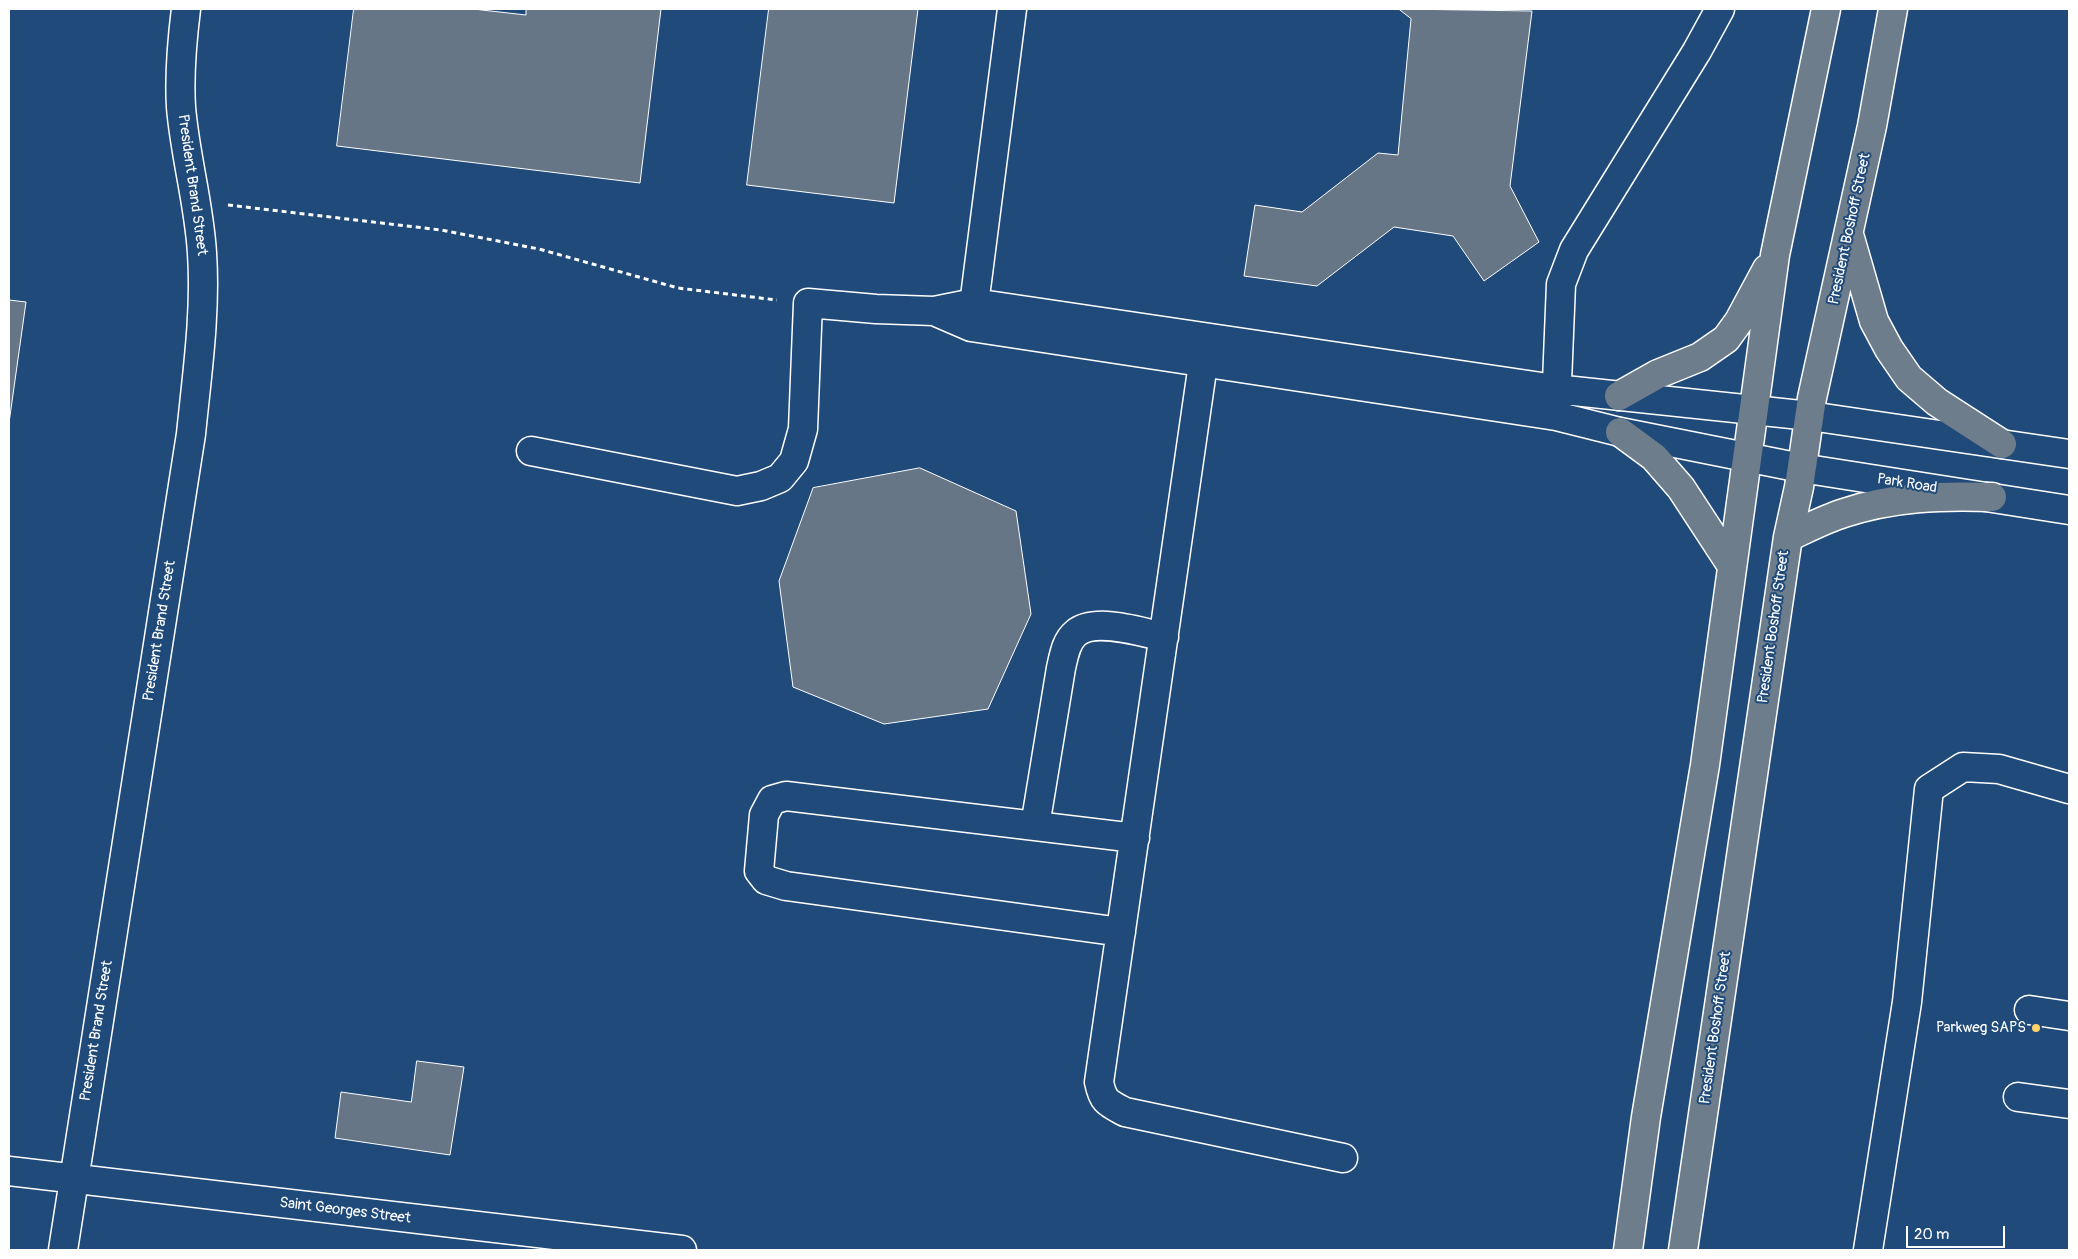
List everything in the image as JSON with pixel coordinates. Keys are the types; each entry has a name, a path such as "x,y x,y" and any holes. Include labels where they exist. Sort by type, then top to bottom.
{"main road":[{"path":"1628,1250 1646,1117 1705,765 1775,255 1826,9"},
{"name":"President Boshoff Street","path":"1683,1250 1788,537 1812,398 1872,126 1893,9"},
{"path":"1849,234 1874,321 1889,349 1909,378 1937,402 2002,444"},
{"path":"1619,396 1658,374 1700,357 1726,339 1739,321 1775,255"},
{"path":"1620,432 1654,457 1681,488 1732,566"},
{"path":"1788,537 1843,513 1877,504 1917,498 1992,497"}],"street":[{"name":"President Brand Street","path":"63,1250 191,434 202,323 202,254 198,202 188,160 181,107 181,56 186,9"},
{"path":"973,315 1012,9"},
{"path":"1556,416 1555,389 1561,284 1574,250 1697,51 1720,9"},
{"path":"531,451 737,491 762,486 780,478 794,462 804,429 808,303 973,315 1205,350 1810,416 2069,454"},
{"path":"1205,350 1100,1082 1102,1095 1107,1103 1125,1112 1344,1158"},
{"name":"Park Road","path":"1205,350 1556,416 1620,432 1746,458 2069,510"},
{"path":"1035,826 1061,668 1067,645 1077,632 1092,627 1106,626 1164,636"},
{"path":"1868,1250 1907,1002 1929,789 1963,767 1999,769 2069,789"},
{"path":"1121,932 786,886 766,880 759,870 764,815 772,800 786,796 1135,838"},
{"path":"2029,1010 2069,1016"},
{"path":"2018,1098 2069,1104"},
{"name":"Saint Georges Street","path":"9,1171 682,1250"}],"path":[{"path":"198,202 441,230 539,249 678,288 808,303"}],"building":[{"path":"354,9 473,9 526,15 526,9 661,9 640,183 337,146"},
{"path":"769,9 918,9 894,203 747,185"},
{"path":"1399,9 1532,11 1510,186 1539,242 1484,281 1453,236 1394,227 1317,286 1244,276 1255,205 1302,212 1378,153 1398,155 1411,19"},
{"path":"9,300 26,302 9,423"},
{"path":"920,468 1016,511 1031,614 988,709 884,724 793,687 779,581 813,488"},
{"path":"417,1061 464,1067 450,1155 335,1138 341,1092 411,1102"}],"place":[{"name":"Parkweg SAPS","path":"2036,1028"}]}
